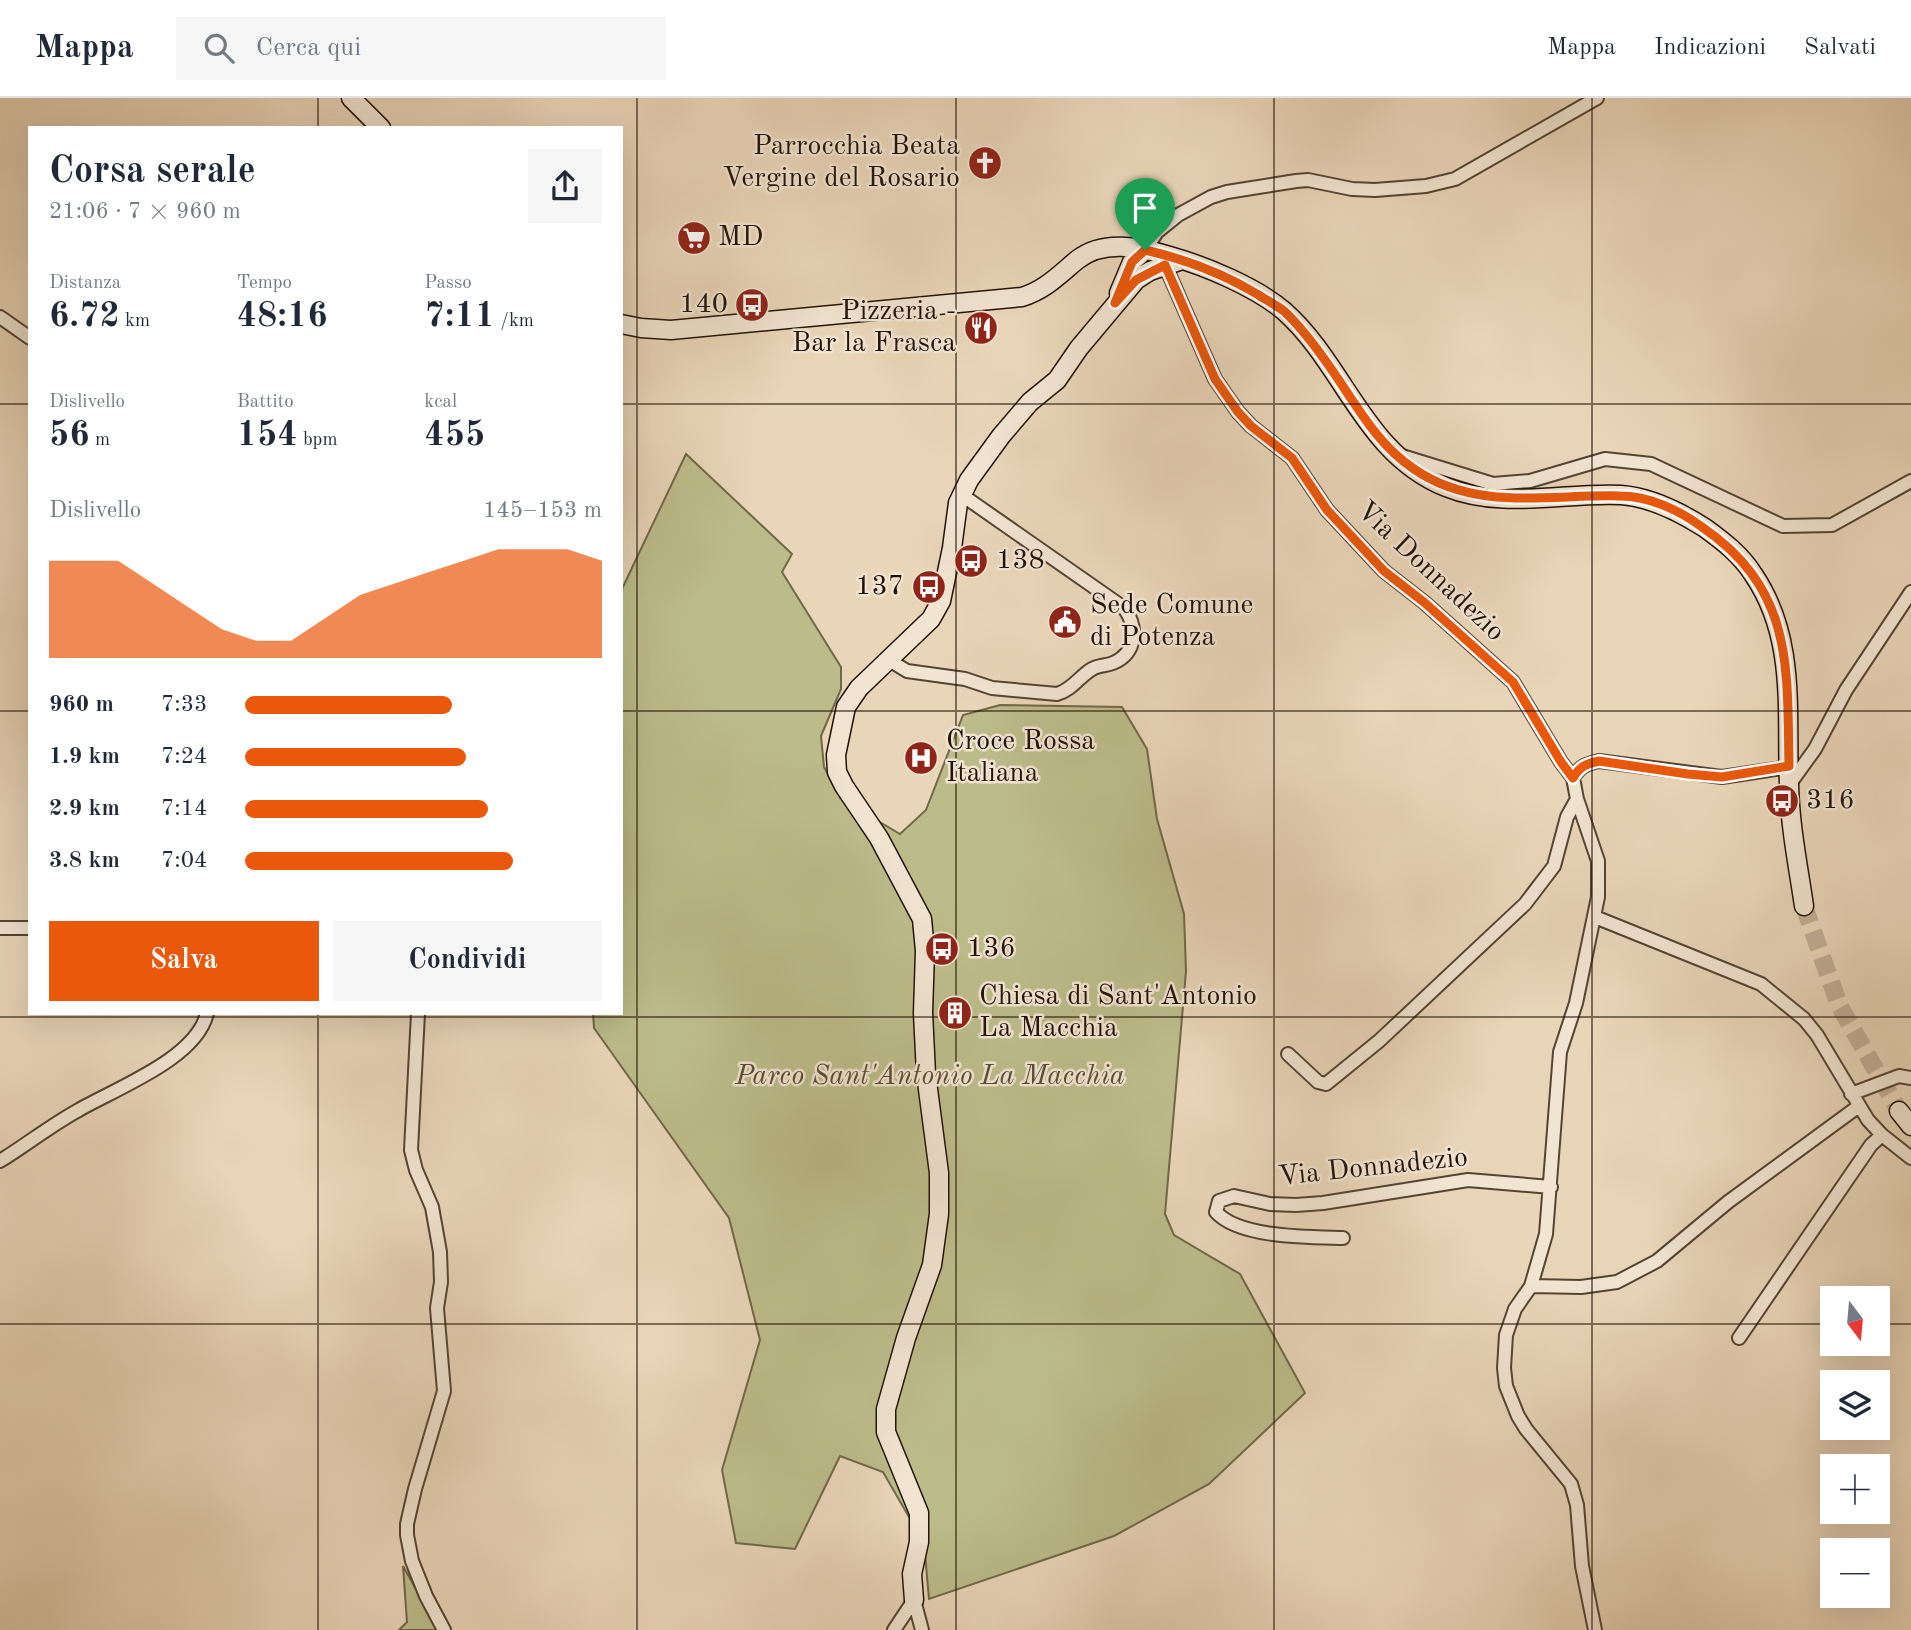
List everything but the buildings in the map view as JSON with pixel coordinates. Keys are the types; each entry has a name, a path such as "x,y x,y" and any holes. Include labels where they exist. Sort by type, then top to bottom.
{"main road":[{"path":"351,98 379,126"},
{"path":"1105,247 1120,260 1126,275"},
{"path":"623,324 671,330 1022,297 1039,292 1079,258 1105,247 1145,250 1238,283 1282,310 1313,344 1370,427 1414,469 1446,487 1478,496 1504,498 1623,495 1656,502 1692,519 1732,549 1753,573 1772,606 1783,638 1787,677 1791,829 1804,905"},
{"path":"1115,303 1132,262 1145,250"},
{"path":"1144,275 1145,250"},
{"path":"914,1600 912,1574 919,1542 919,1513 886,1432 886,1409 906,1338 932,1265 939,1214 939,1173 926,1073 923,1013 925,951 922,919 879,838 844,786 837,772 836,755 846,707 859,688 931,619 941,601 958,503 969,480 1030,402 1057,380 1115,303 1144,275 1174,262"},
{"path":"1899,1111 1911,1125"}],"street":[{"path":"1145,250 1157,232 1178,215 1211,197 1227,192 1308,180 1352,189 1375,190 1426,186 1455,179 1597,98"},
{"name":"Via Donnadezio","path":"1174,262 1215,379 1238,412 1251,426 1292,458 1327,510 1384,571 1425,603 1513,682 1573,778 1577,799 1598,861 1599,886 1576,1003 1560,1052 1546,1234 1531,1286 1515,1309 1503,1354 1506,1386 1511,1402 1526,1429 1571,1485 1577,1505 1583,1566 1595,1630"},
{"path":"0,317 28,337"},
{"path":"1396,454 1493,484 1530,481 1605,459 1651,464 1783,526 1832,525 1911,481"},
{"path":"889,660 907,671 965,678 992,688 1057,694 1064,692 1090,670 1120,660 1129,651 1134,629 1125,608 962,495"},
{"path":"1789,785 1815,749 1846,690 1911,592"},
{"path":"1573,778 1586,764 1599,761 1722,777 1789,766"},
{"path":"1288,1054 1318,1082 1326,1084 1379,1041 1525,904 1554,866 1567,817 1577,799"},
{"path":"1595,917 1761,984 1804,1019 1817,1035 1859,1106 1882,1135 1911,1158"},
{"path":"0,928 28,928"},
{"path":"0,1161 76,1111 156,1069 193,1039 206,1015"},
{"path":"418,1015 411,1150 416,1170 432,1208 440,1252 441,1282 437,1308 444,1391 415,1489 407,1535 412,1561 444,1630"},
{"path":"1852,1094 1899,1076 1911,1078"},
{"path":"1531,1286 1581,1287 1617,1282 1657,1261 1728,1202 1859,1106"},
{"path":"1739,1338 1871,1145 1882,1135"},
{"name":"Via Donnadezio","path":"1343,1238 1286,1236 1256,1231 1221,1218 1216,1212 1217,1206 1225,1198 1234,1196 1270,1204 1323,1203 1468,1180 1551,1187"},
{"path":"894,1630 914,1600"},
{"path":"914,1600 922,1630"}],"green space":[{"name":"Parco Sant'Antonio La Macchia","path":"686,454 792,554 782,572 841,667 841,689 821,736 824,767 841,799 900,834 926,810 963,715 1000,705 1122,707 1147,749 1157,819 1184,914 1186,971 1165,1214 1174,1235 1240,1274 1305,1393 1209,1484 1114,1536 929,1599 924,1543 883,1472 840,1456 795,1549 736,1543 722,1470 760,1340 729,1218 594,1028 593,1015 623,1015 623,587"},
{"path":"403,1566 439,1630 399,1630 407,1622"}],"tunnel":[{"path":"1804,906 1839,1005 1899,1111"}],"place":[{"name":"Parrocchia Beata Vergine del Rosario","path":"985,163"},
{"name":"MD","path":"694,238"},
{"name":"140","path":"752,305"},
{"name":"Pizzeria - Bar la Frasca","path":"981,328"},
{"name":"138","path":"971,561"},
{"name":"137","path":"929,587"},
{"name":"Sede Comune di Potenza","path":"1065,622"},
{"name":"Croce Rossa Italiana","path":"921,758"},
{"name":"316","path":"1782,801"},
{"name":"136","path":"942,949"},
{"name":"Chiesa di Sant'Antonio La Macchia","path":"955,1013"}],"route":[{"path":"1145,250 1197,264 1238,283 1282,310 1305,334 1384,444 1414,469 1446,487 1478,496 1504,498 1623,495 1656,502 1692,519 1732,549 1753,573 1772,606 1783,638 1787,677 1789,766 1722,777 1599,761 1586,764 1573,778 1513,682 1425,603 1384,571 1327,510 1292,458 1251,426 1238,412 1215,379 1165,265 1136,280 1115,303 1132,262 1145,250"}]}
